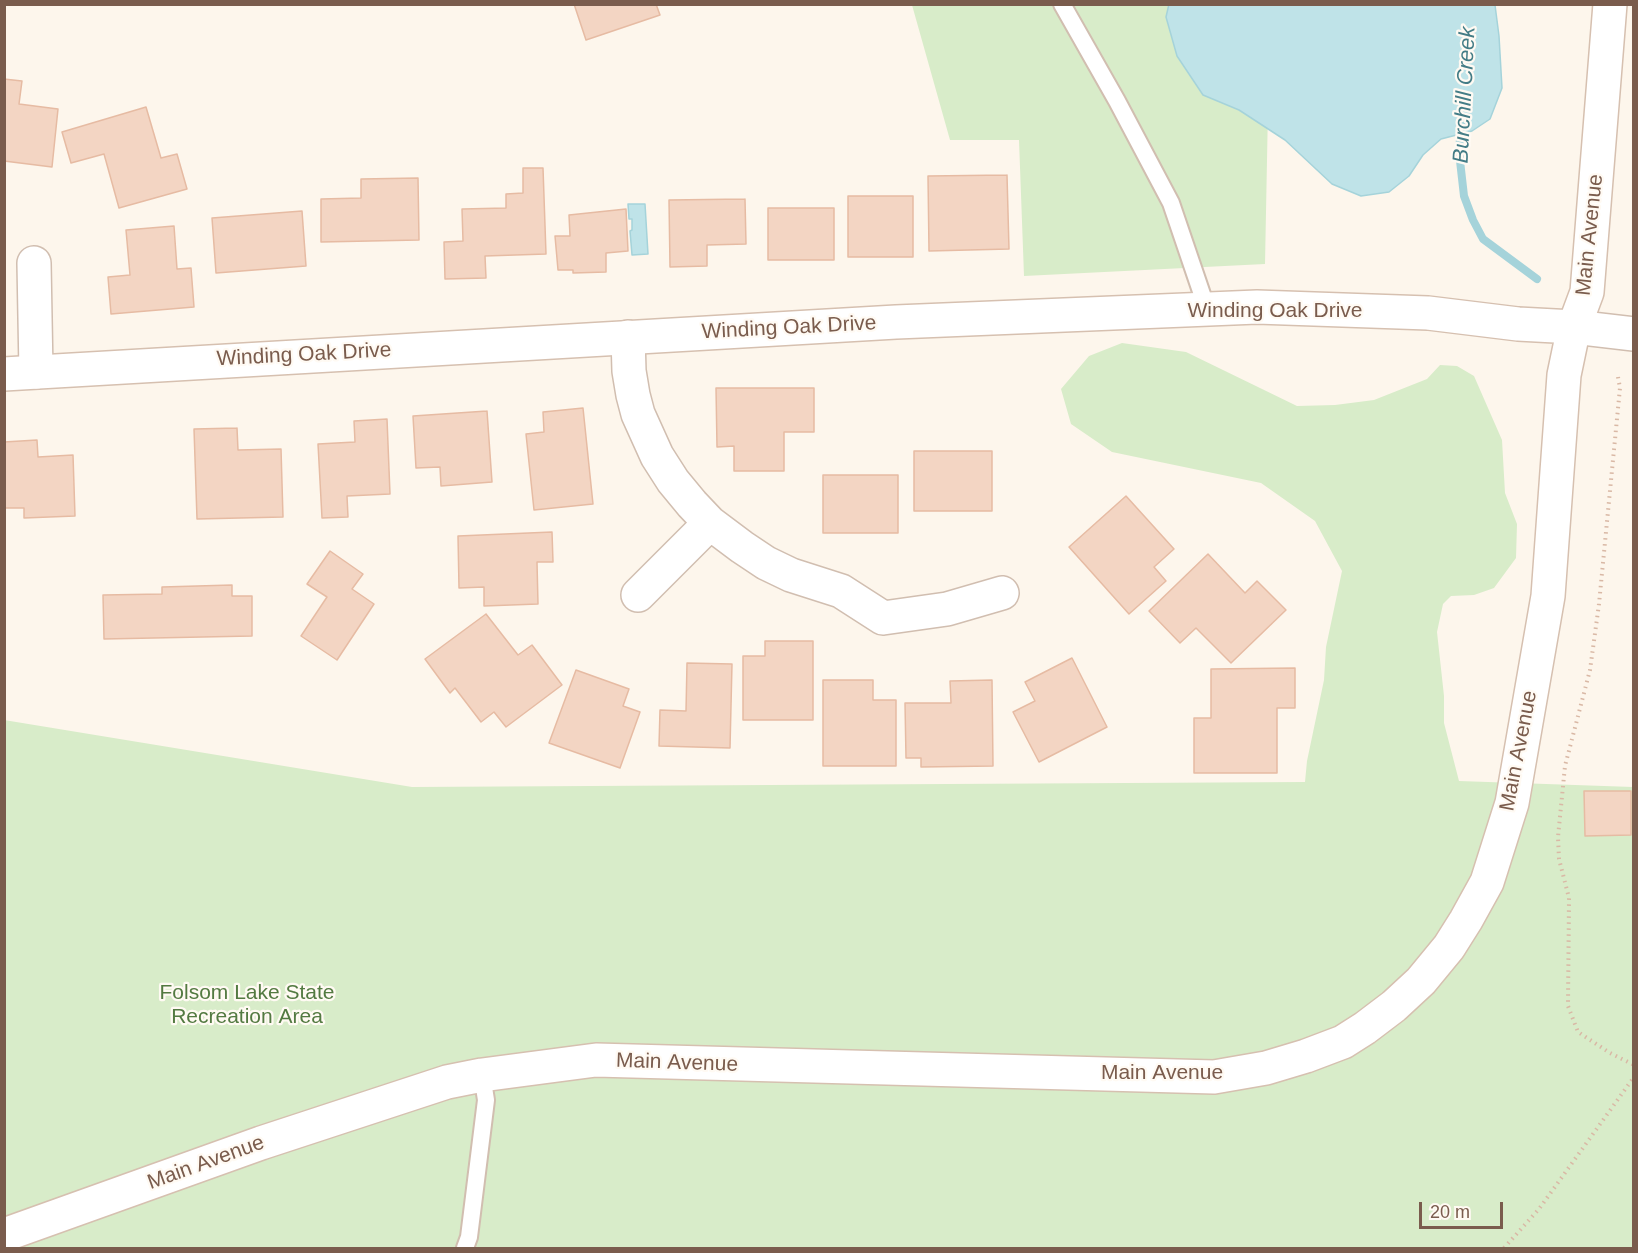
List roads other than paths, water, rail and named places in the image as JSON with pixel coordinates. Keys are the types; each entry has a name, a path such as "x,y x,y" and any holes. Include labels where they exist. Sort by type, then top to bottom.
{"street":[{"name":"Main Avenue","path":"4,1235 261,1143 447,1082 482,1075 596,1060 1214,1077 1266,1068 1343,1042 1394,1006 1421,981 1449,947 1487,882 1512,803 1548,596 1563,381 1574,327 1587,292 1610,4"},
{"path":"20,373 34,263"},
{"name":"Winding Oak Drive","path":"20,373 908,321 1257,307 1428,313 1518,324 1574,327 1634,334"},
{"path":"627,337 633,395 647,437 673,482 710,523 766,563 791,575 841,591 883,618 947,609 1002,593"},
{"path":"639,595 710,523"}],"lane":[{"path":"1062,4 1171,202 1207,309"},
{"path":"465,1248 486,1100 482,1075"}],"water":[{"path":"1169,4 1495,5 1502,88 1490,119 1472,131 1441,139 1423,155 1409,176 1389,192 1361,196 1332,184 1285,140 1239,110 1203,95 1177,56 1166,17"},
{"path":"628,204 645,204 648,254 632,255 630,231 632,230 632,219 629,219"}],"waterway":[{"name":"Burchill Creek","path":"1461,125 1459,152 1464,196 1473,220 1483,239 1537,279"}],"park label":[{"name":"Folsom Lake State Recreation Area","path":"247,1005"}]}
